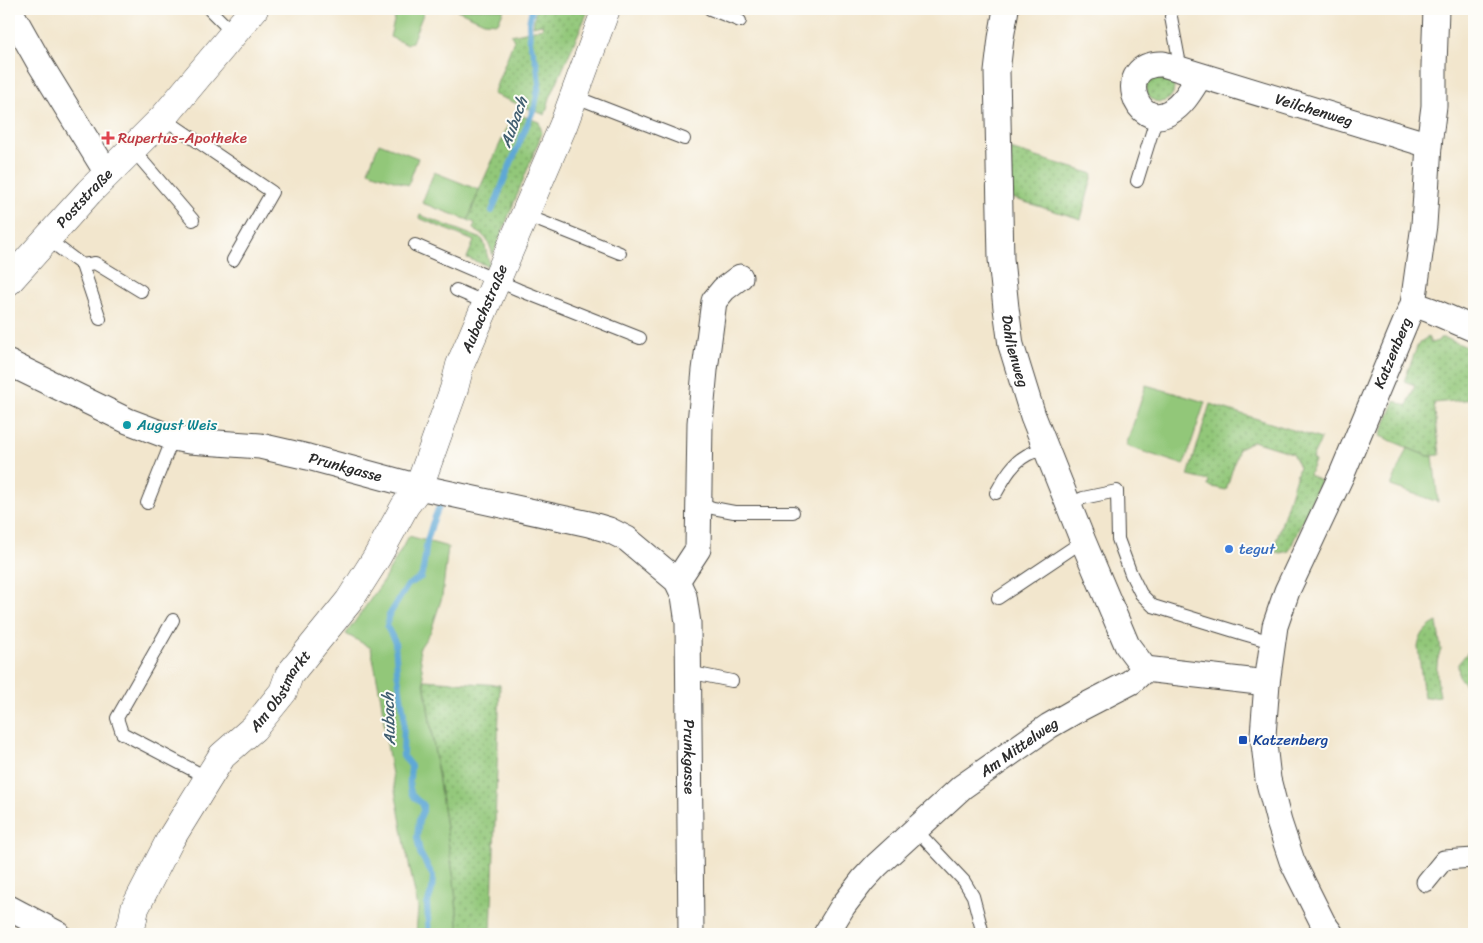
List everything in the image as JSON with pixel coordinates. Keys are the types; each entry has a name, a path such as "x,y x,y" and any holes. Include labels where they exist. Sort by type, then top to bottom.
{"main road":[{"name":"Poststraße","path":"9,280 107,173 133,150 163,118 254,9"},
{"name":"Aubachstraße","path":"349,600 377,558 405,506 418,487 454,389 460,365 563,126 606,9"},
{"name":"Am Obstmarkt","path":"127,934 132,924 135,908 170,840 222,756 254,728 283,692 289,675 349,600"}],"street":[{"path":"9,9 40,64 107,173"},
{"name":"Dahlienweg","path":"1006,9 998,72 1001,259 1011,345 1033,416 1083,541 1127,645 1145,668"},
{"name":"Katzenberg","path":"1331,934 1323,923 1292,861 1279,822 1268,779 1264,735 1267,683 1272,642 1279,611 1342,474 1413,304 1424,225 1429,145 1434,106 1436,9"},
{"name":"Veilchenweg","path":"1157,116 1143,111 1137,103 1134,92 1135,77 1141,69 1149,65 1163,64 1429,145"},
{"path":"1157,116 1170,113 1181,104 1191,73"},
{"path":"677,581 698,549 700,423 714,301 724,289 740,278"},
{"path":"1413,304 1474,329"},
{"name":"Prunkgasse","path":"9,364 128,421 173,438 189,441 260,446 418,487 570,520 608,530 627,538 677,581 684,596 688,623 691,934"},
{"path":"1145,668 1267,683"},
{"name":"Am Mittelweg","path":"826,934 843,906 863,880 962,787 1049,726 1131,682 1145,668"},
{"path":"1426,882 1444,860 1474,858"},
{"path":"9,908 58,934"}],"lane":[{"path":"209,9 233,33"},
{"path":"710,9 740,21"},
{"path":"1171,17 1191,73"},
{"path":"573,96 684,139"},
{"path":"1137,181 1157,116"},
{"path":"163,118 272,192 233,260"},
{"path":"133,150 193,220"},
{"path":"525,215 620,254"},
{"path":"46,238 82,265 100,319"},
{"path":"415,245 492,292"},
{"path":"82,265 95,263 141,292"},
{"path":"456,290 492,292 640,338"},
{"path":"147,503 173,438"},
{"path":"996,493 1015,465 1028,454 1046,447"},
{"path":"1069,504 1083,498 1117,491 1118,539 1131,574 1141,594 1153,606 1272,642"},
{"path":"698,503 734,512 793,512"},
{"path":"998,598 1083,541"},
{"path":"173,620 118,718 122,732 208,778"},
{"path":"688,672 732,681"},
{"path":"916,830 964,880 972,896 983,934"}],"green space":[{"path":"397,9 425,9 412,42 406,44 390,37"},
{"path":"455,9 504,9 498,23 484,22"},
{"path":"536,9 589,9 550,98 545,115 493,94 514,40 511,35 543,28 542,24 533,26"},
{"path":"1160,74 1170,78 1174,88 1170,98 1160,102 1150,98 1146,88 1150,78"},
{"path":"517,114 539,122 542,133 493,255 486,239 473,229 475,223 468,220 479,190 508,126"},
{"path":"379,143 418,158 408,185 368,171"},
{"path":"1010,149 1093,174 1081,219 1011,198"},
{"path":"434,172 479,190 468,220 422,203"},
{"path":"420,215 482,239 489,263 488,266 467,258 474,241 419,218"},
{"path":"1428,337 1431,343 1438,341 1440,338 1445,338 1474,350 1474,399 1434,403 1440,455 1427,456 1380,436 1395,401 1407,406 1415,385 1404,381 1417,347 1420,342"},
{"path":"1146,385 1205,402 1184,465 1126,446"},
{"path":"1210,404 1321,439 1312,459 1315,461 1309,475 1320,481 1289,551 1280,553 1273,551 1299,467 1292,453 1253,441 1239,448 1226,490 1208,486 1209,481 1188,476"},
{"path":"1407,448 1427,456 1433,456 1438,502 1391,486"},
{"path":"409,536 448,547 442,597 431,631 419,649 454,881 459,934 416,934 418,908 389,758 381,699 371,648 346,634 382,583"},
{"path":"1437,622 1441,650 1437,667 1440,696 1424,698 1418,647 1424,632"},
{"path":"1474,651 1474,690 1470,691 1459,677 1458,664 1467,653"},
{"path":"424,680 500,685 491,934 459,934 454,881"}],"waterway":[{"name":"Aubach","path":"492,211 535,106 539,84 537,64 530,43 529,23 532,9"},
{"name":"Aubach","path":"429,934 427,905 432,890 433,876 420,853 417,837 423,804 411,792 411,766 403,756 404,715 395,642 387,627 388,617 408,585 421,577 427,541 439,507"}],"place":[{"name":"Rupertus-Apotheke","path":"108,138"},
{"name":"August Weis","path":"127,425"},
{"name":"tegut","path":"1229,549"},
{"name":"Katzenberg","path":"1243,740"}]}
